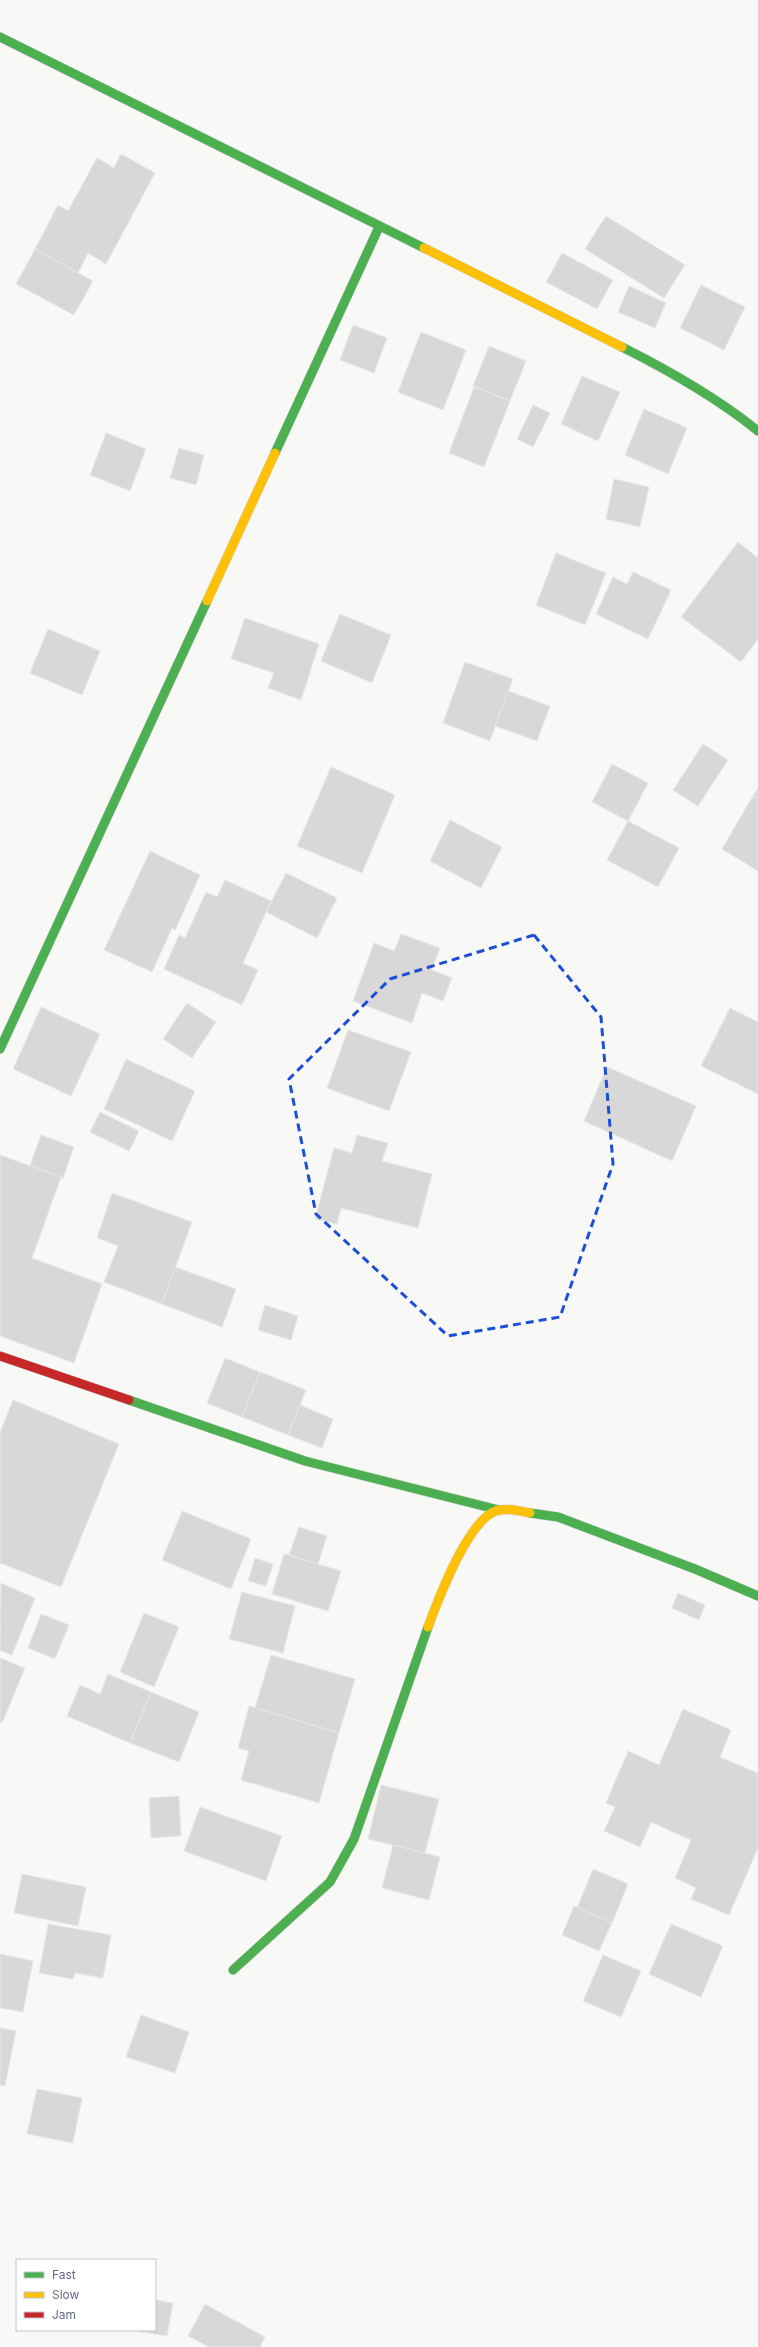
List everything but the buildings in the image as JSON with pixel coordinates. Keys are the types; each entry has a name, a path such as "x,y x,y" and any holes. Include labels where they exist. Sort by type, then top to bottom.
{"street":[{"path":"0,37 379,227 503,286 670,371 731,409 758,431"},
{"path":"0,1050 379,227"},
{"path":"0,1356 305,1461 500,1510 520,1511 558,1517 695,1569 758,1596"},
{"path":"233,1970 330,1882 354,1839 412,1668 449,1573 482,1518 500,1510"}],"highlighted area":[{"path":"534,935 601,1017 613,1164 560,1317 448,1336 316,1214 289,1079 390,979"}],"traffic: fast":[{"path":"0,37 424,248"},
{"path":"275,453 379,227"},
{"path":"622,347 658,365 692,385 726,407 758,431"},
{"path":"0,1049 207,601"},
{"path":"129,1400 305,1461 499,1510"},
{"path":"530,1513 558,1517 695,1569 758,1596"},
{"path":"233,1970 330,1882 354,1839 428,1627"}],"traffic: slow":[{"path":"424,248 622,347"},
{"path":"207,601 275,453"},
{"path":"428,1627 456,1561 477,1527 488,1516 499,1510 503,1509 530,1513"}],"traffic: jam":[{"path":"0,1356 129,1400"}]}
